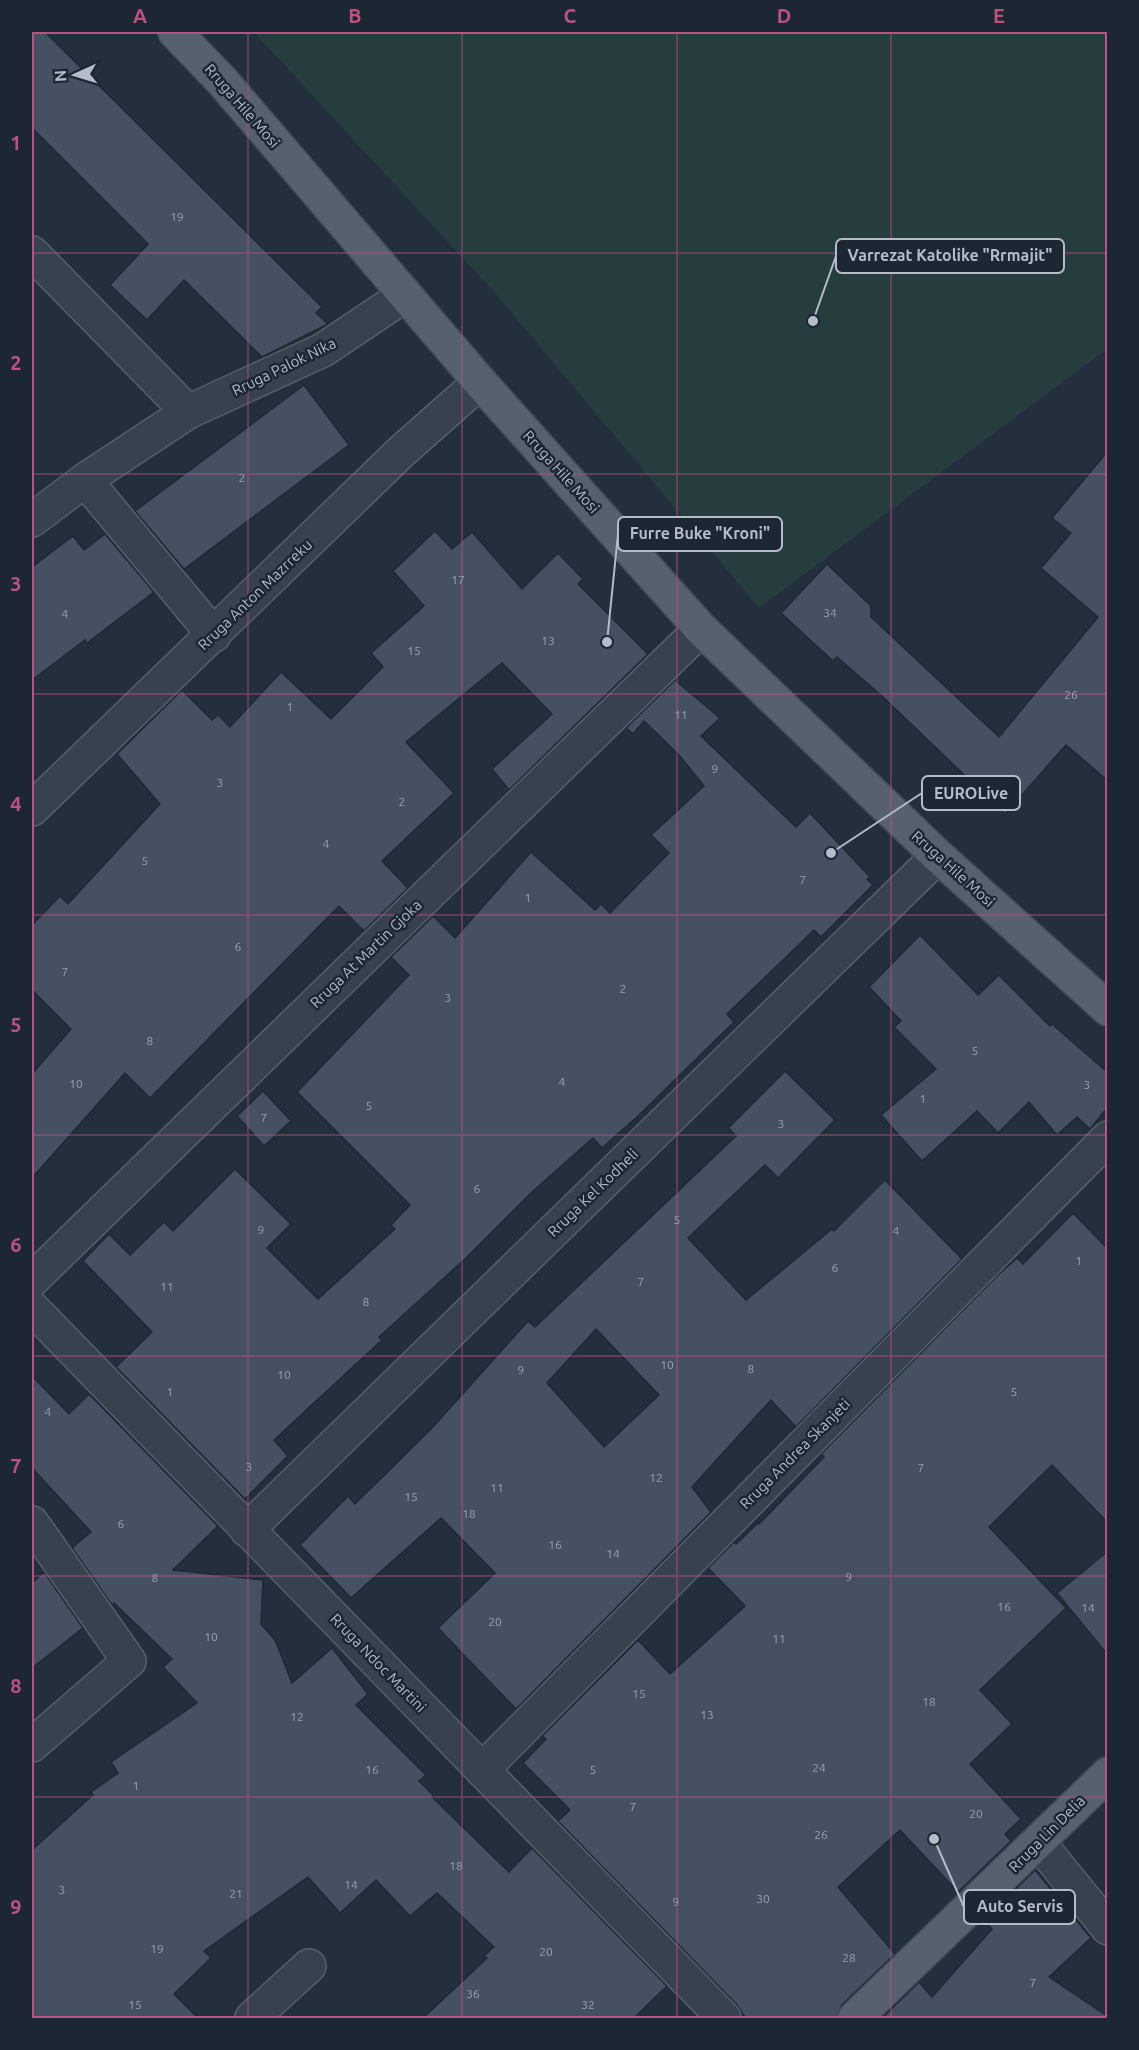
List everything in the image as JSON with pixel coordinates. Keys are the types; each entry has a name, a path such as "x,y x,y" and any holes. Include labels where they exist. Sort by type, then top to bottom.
{"main road":[{"name":"Rruga Hile Mosi","path":"175,32 223,82 480,382 701,629 938,856 1107,1009"},
{"name":"Rruga Lin Delia","path":"855,2019 1039,1843 1107,1773"}],"street":[{"path":"32,253 188,412"},
{"name":"Rruga Palok Nika","path":"32,520 85,480 188,412 323,350 405,295"},
{"name":"Rruga Anton Mazrreku","path":"32,809 402,451 480,382"},
{"path":"85,480 214,635"},
{"name":"Rruga At Martin Gjoka","path":"32,1280 701,629"},
{"name":"Rruga Kel Kodheli","path":"247,1530 938,856"},
{"name":"Rruga Andrea Skanjeti","path":"482,1770 1107,1138"},
{"name":"Rruga Ndoc Martini","path":"32,1308 724,2019"},
{"path":"32,1523 129,1661 32,1745"},
{"path":"1039,1843 1107,1928"},
{"path":"252,2019 309,1966"}],"green space":[{"path":"254,32 1107,32 1107,349 759,608 495,293"}],"building":[{"path":"32,32 45,32 322,307 316,313 328,324 262,357 184,280 147,320 110,285 148,244 32,128"},
{"path":"304,385 349,445 184,569 135,511"},
{"path":"1107,452 1107,780 1066,745 1005,814 883,697 837,657 833,661 781,613 827,564 871,606 871,617 999,737 1098,617 1041,568 1071,533 1052,518"},
{"path":"435,531 452,549 472,532 522,589 558,553 583,579 578,584 648,654 509,790 492,769 552,714 502,663 406,742 454,793 382,861 408,888 364,931 339,906 150,1098 125,1073 32,1178 32,1074 71,1029 32,990 32,925 60,896 68,904 160,804 117,754 182,690 212,720 218,715 230,727 281,672 331,719 383,667 371,653 424,606 393,571"},
{"path":"105,534 154,592 87,643 85,640 32,680 32,567 73,536 84,550"},
{"path":"675,680 720,718 701,736 796,827 810,813 870,877 867,879 873,885 821,937 814,930 727,1014 734,1022 638,1116 602,1148 593,1138 532,1192 465,1259 379,1337 382,1340 274,1440 288,1456 245,1499 116,1367 152,1332 83,1261 109,1234 130,1255 164,1222 173,1231 235,1169 291,1224 267,1248 318,1299 395,1229 391,1225 410,1205 297,1092 409,975 391,957 433,916 455,938 531,852 595,910 601,904 610,913 669,853 651,835 704,786 679,755 644,721 633,734 626,728"},
{"path":"920,935 978,995 999,975 1050,1026 1052,1024 1107,1072 1107,1108 1090,1129 1077,1117 1057,1135 1029,1102 998,1133 977,1111 922,1161 881,1115 936,1069 894,1027 901,1021 869,987"},
{"path":"785,1071 835,1120 778,1178 765,1165 688,1238 746,1300 832,1229 834,1231 885,1180 962,1259 796,1427 771,1400 692,1487 711,1512 516,1709 438,1628 495,1573 441,1518 351,1598 300,1545 348,1496 355,1504 432,1428 528,1321 535,1327 736,1136 728,1128","holes":["596,1329 659,1395 604,1447 547,1383"]},
{"path":"263,1091 291,1121 264,1146 237,1116"},
{"path":"1073,1213 1107,1248 1107,1522 1052,1465 989,1527 1066,1608 980,1690 1012,1724 970,1764 1021,1819 1005,1834 1011,1841 958,1892 900,1830 838,1887 895,1954 842,2005 837,2019 746,2019 737,2005 558,1821 570,1810 523,1763 546,1739 542,1736 638,1640 670,1674 745,1606 708,1568 734,1542 736,1544 759,1524 824,1457 821,1454 1000,1273 1017,1258 1023,1264"},
{"path":"32,1376 69,1414 89,1394 218,1526 173,1570 263,1580 261,1624 275,1640 292,1683 332,1648 368,1694 356,1705 426,1775 419,1781 434,1796 432,1797 509,1872 532,1848 667,1986 633,2019 422,2019 487,1958 484,1956 494,1947 437,1893 410,1916 376,1880 340,1913 308,1877 204,1951 211,1958 174,1994 199,2019 32,2019 32,1850 93,1795 91,1792 118,1773 111,1762 197,1703 163,1667 172,1659 114,1603 112,1605 72,1548 91,1532 32,1468"},
{"path":"1107,1552 1107,1654 1057,1593"},
{"path":"44,1572 83,1628 32,1668 32,1583"},
{"path":"1035,1870 1091,1938 1049,1977 1107,2016 1107,2019 881,2019 919,1982 932,1997 992,1929 984,1920"}],"place":[{"name":"Varrezat Katolike \"Rrmajit\"","path":"813,321"},
{"name":"Furre Buke \"Kroni\"","path":"607,642"},
{"name":"EUROLive","path":"831,853"},
{"name":"Auto Servis","path":"934,1839"}]}
